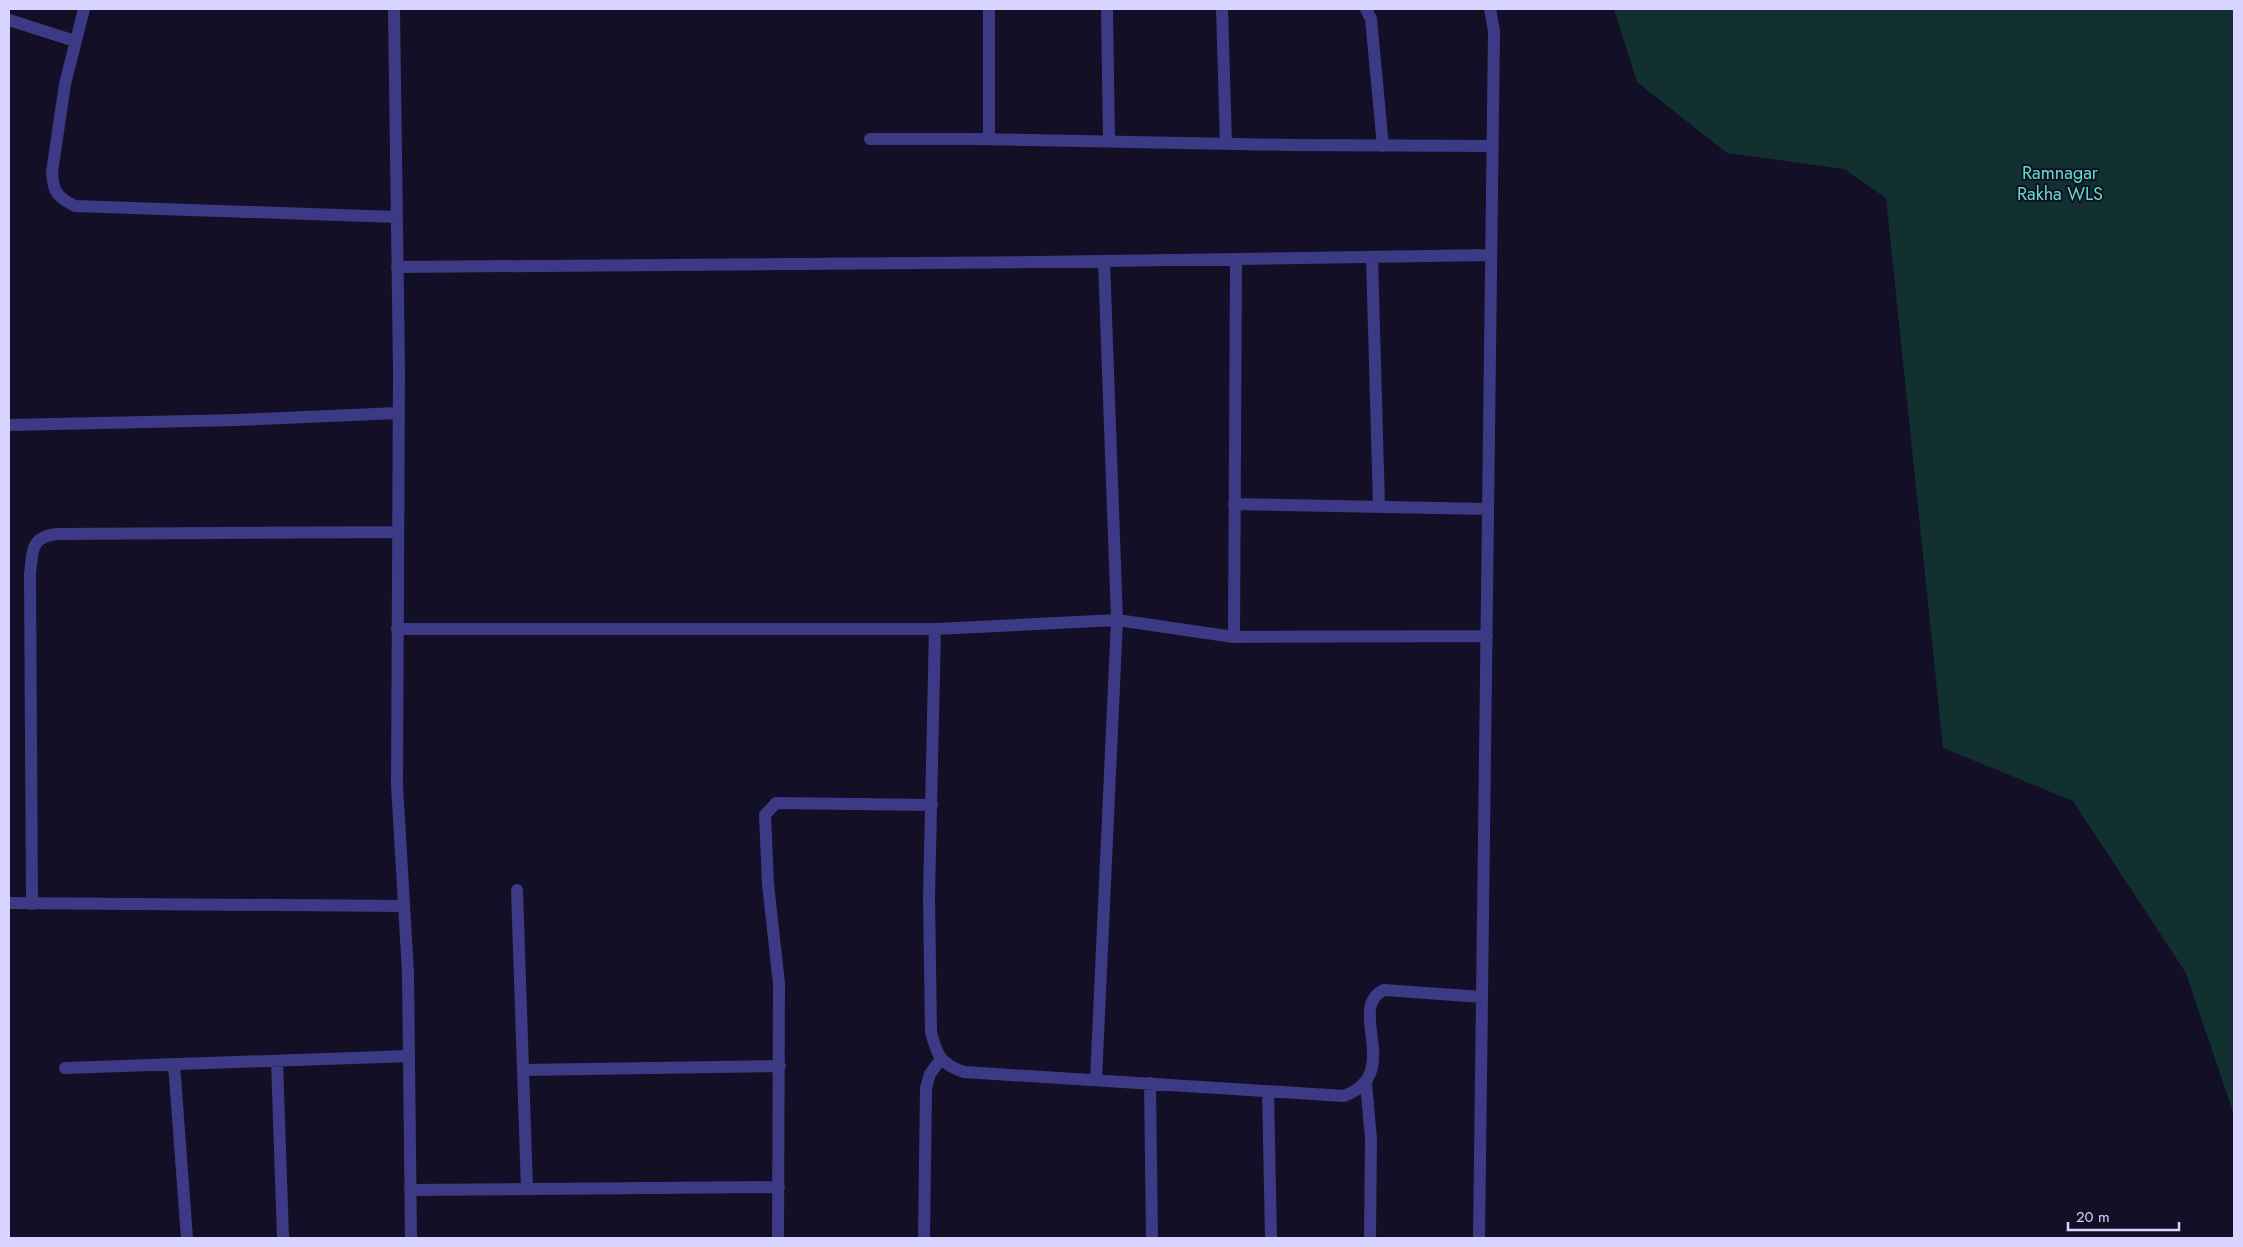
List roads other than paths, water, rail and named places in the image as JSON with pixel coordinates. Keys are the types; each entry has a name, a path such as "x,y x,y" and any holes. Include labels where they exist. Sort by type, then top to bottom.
{"street":[{"path":"84,9 64,84 52,172 52,186 61,199 75,206 397,217"},
{"path":"394,9 398,413 397,786 408,973 411,1238"},
{"path":"989,9 989,139"},
{"path":"1106,9 1109,142"},
{"path":"1222,9 1226,144"},
{"path":"1366,9 1371,19 1383,146"},
{"path":"1479,1238 1493,146 1494,31 1490,9"},
{"path":"9,20 75,41"},
{"path":"870,139 1493,146"},
{"path":"397,267 1104,261 1491,255"},
{"path":"1372,257 1379,507"},
{"path":"1234,637 1236,259"},
{"path":"1096,1080 1117,620 1104,261"},
{"path":"9,425 237,420 398,413"},
{"path":"1234,504 1488,509"},
{"path":"32,904 30,574 32,553 37,541 44,536 57,534 398,532"},
{"path":"397,629 936,629 1117,620 1234,637 1487,636"},
{"path":"936,629 930,896 931,1032 935,1049 949,1067 964,1072 1344,1096 1357,1091 1366,1083 1370,1075 1373,1060 1370,1011 1372,998 1377,993 1384,990 1482,997"},
{"path":"778,1238 779,984 768,884 765,814 776,803 932,805"},
{"path":"517,890 527,1189"},
{"path":"9,903 404,906"},
{"path":"65,1068 409,1056"},
{"path":"924,1238 926,1088 930,1074 941,1059"},
{"path":"276,1060 283,1238"},
{"path":"174,1064 187,1238"},
{"path":"523,1070 780,1066"},
{"path":"1150,1083 1152,1238"},
{"path":"1366,1083 1371,1139 1370,1238"},
{"path":"1268,1091 1271,1238"},
{"path":"410,1190 779,1187"}],"park label":[{"name":"Ramnagar Rakha WLS","path":"2060,183"}]}
